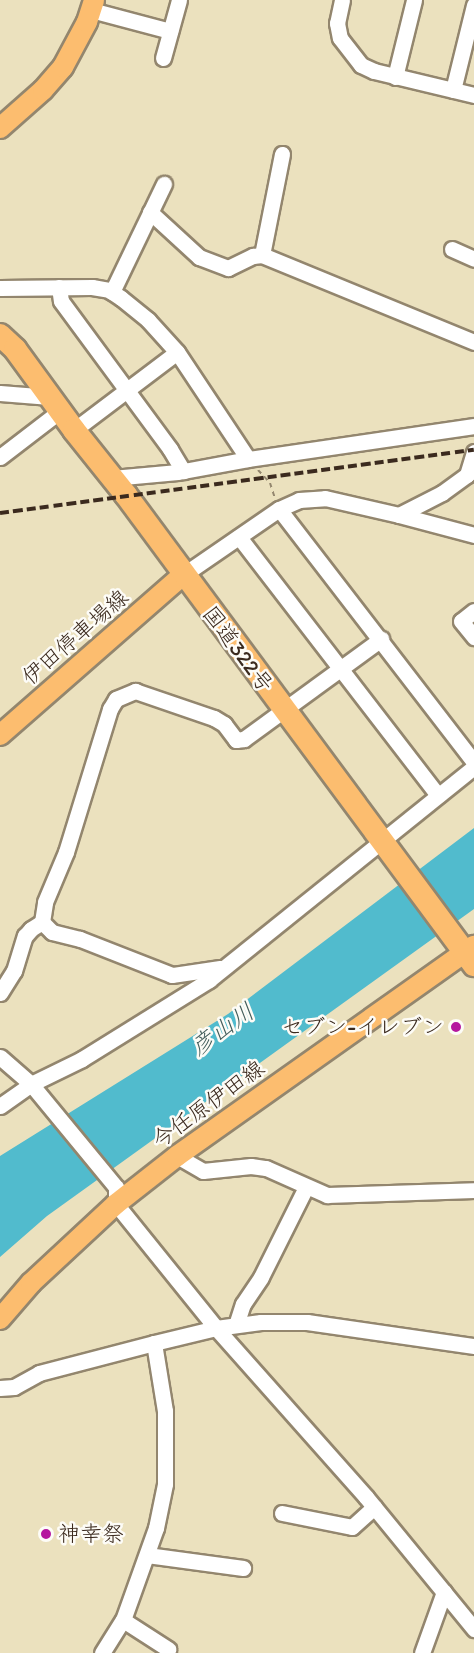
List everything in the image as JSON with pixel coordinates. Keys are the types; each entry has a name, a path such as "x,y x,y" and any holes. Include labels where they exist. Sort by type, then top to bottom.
{"highway":[{"name":"国道322号","path":"0,335 15,349 283,710 467,951"}],"main road":[{"path":"0,128 43,90 63,66 87,22 92,5"},
{"name":"伊田停車場線","path":"0,735 183,575"},
{"name":"今任原伊田線","path":"0,1319 31,1283 116,1196 177,1156 467,951"}],"street":[{"path":"163,58 178,0"},
{"path":"342,0 337,23 340,38 348,52 361,66 474,95"},
{"path":"395,76 414,0"},
{"path":"92,5 170,31"},
{"path":"453,90 474,5"},
{"path":"262,255 282,154"},
{"path":"112,292 164,184"},
{"path":"150,212 199,257 228,268 253,255 262,255 474,342"},
{"path":"452,249 474,259"},
{"path":"0,288 92,286 112,292 148,320 177,352 248,459"},
{"path":"59,287 61,302 128,390 183,471"},
{"path":"74,430 177,352"},
{"path":"0,393 55,404"},
{"path":"0,457 55,404"},
{"path":"112,478 183,471 248,459 474,426"},
{"path":"399,515 442,493 467,475 474,452"},
{"path":"183,575 279,509 299,500 325,498 474,535"},
{"path":"279,509 474,762"},
{"path":"239,537 438,795"},
{"path":"474,611 461,621 474,637"},
{"path":"42,922 45,902 66,852 110,709 116,699 135,691 202,714 224,724 236,740 244,739 381,639"},
{"path":"0,1106 82,1059 209,980 220,968 385,844 438,795 474,767"},
{"path":"42,922 52,932 80,939 172,975 220,968"},
{"path":"0,993 14,971 25,936 31,928 42,922"},
{"path":"0,1057 33,1087 216,1328 375,1507 474,1628"},
{"path":"177,1156 203,1171 250,1166 266,1168 327,1195 474,1190"},
{"path":"236,1325 243,1304 261,1277 306,1187"},
{"path":"0,1388 14,1387 39,1373 154,1343 216,1328 261,1322 307,1322 474,1346"},
{"path":"102,1653 123,1620 147,1555 165,1484 165,1411 154,1343"},
{"path":"282,1513 352,1527 375,1507"},
{"path":"147,1555 243,1568"},
{"path":"422,1653 444,1592"},
{"path":"123,1620 168,1649"}],"path":[{"path":"248,459 270,483 279,509"}],"water":[{"name":"彦山川","path":"474,828 474,909 47,1216 0,1257 0,1156 228,1014"}],"railway":[{"path":"0,513 474,450"}],"place":[{"name":"セブン-イレブン","path":"456,1027"},
{"name":"神幸祭","path":"46,1534"}]}
